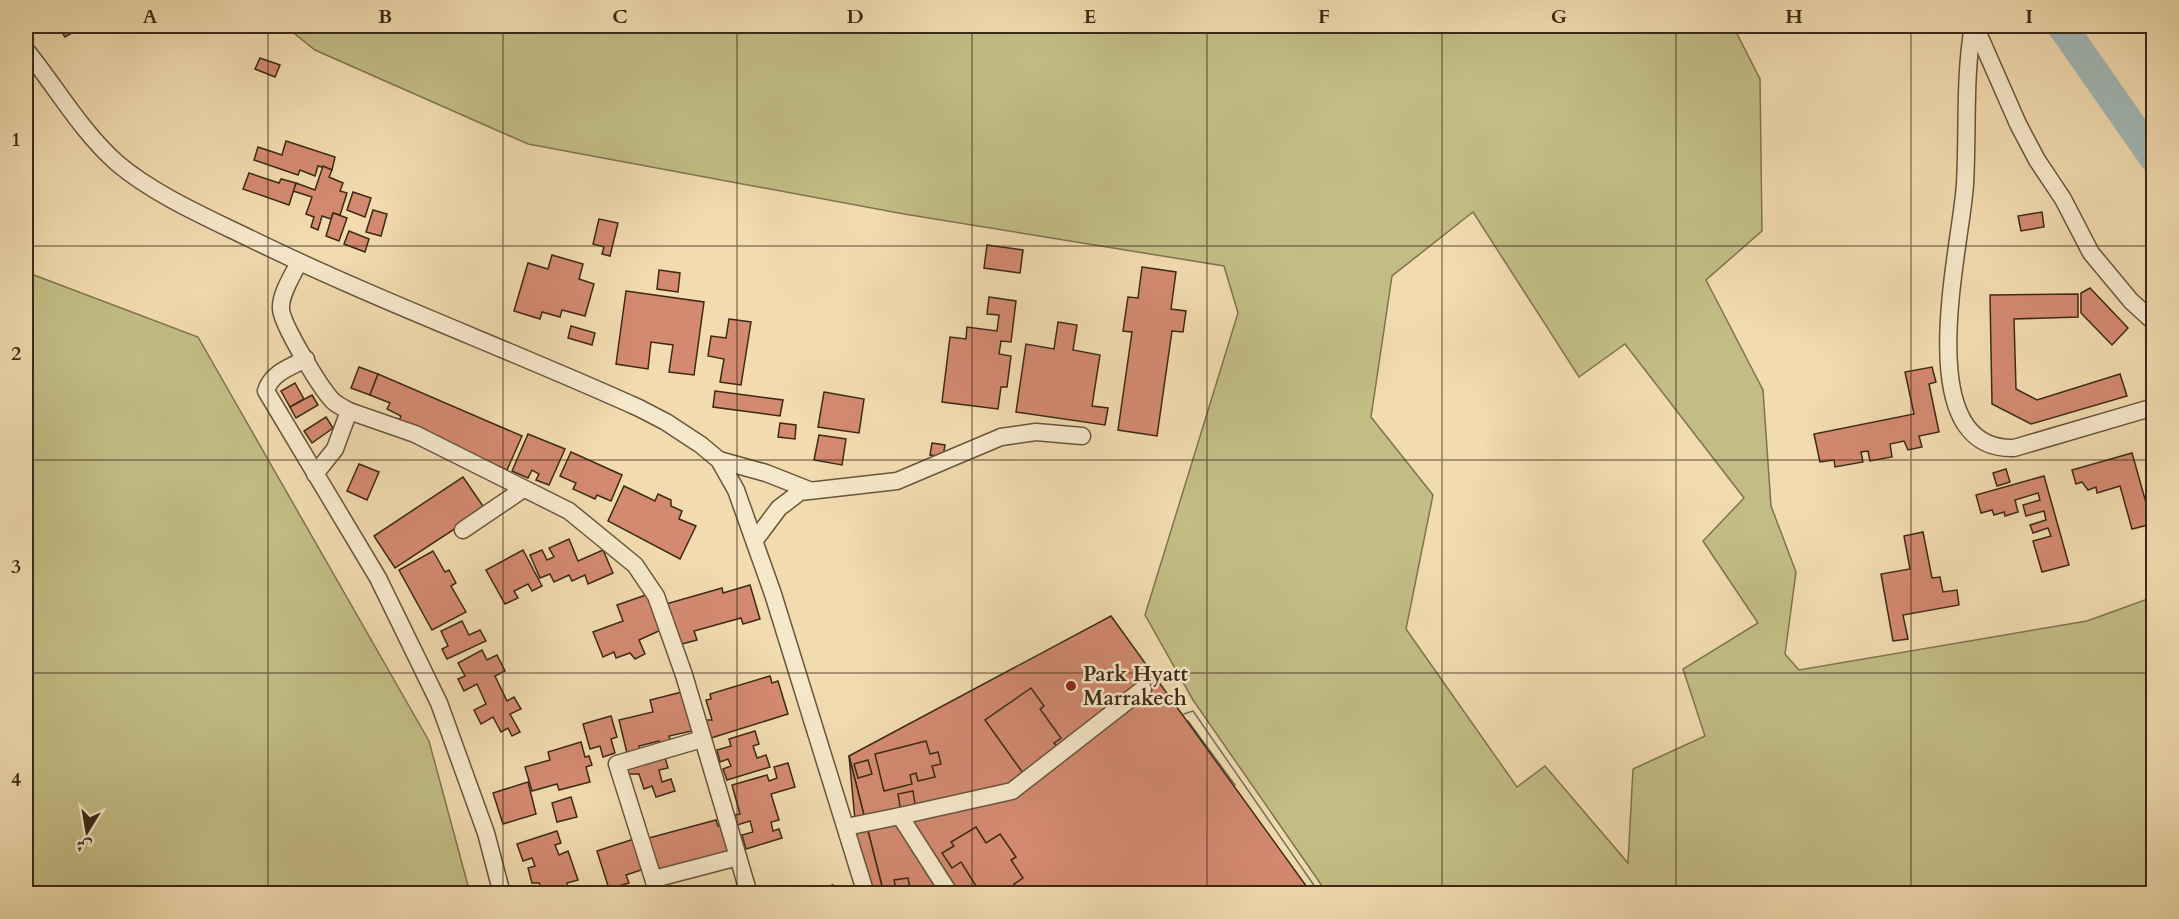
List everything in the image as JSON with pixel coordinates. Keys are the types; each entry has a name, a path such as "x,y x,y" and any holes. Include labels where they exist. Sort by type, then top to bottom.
{"street":[{"path":"1974,26 2018,124 2037,160 2063,199 2091,253 2131,301 2154,322"},
{"path":"1974,26 1967,78 1965,186 1947,336 1950,381 1962,416 1980,440 1998,448 2014,448 2154,407"},
{"path":"26,50 95,141 117,163 194,209 299,262 639,408 689,435 719,460 736,489 755,540 866,894"},
{"path":"299,262 280,308 284,320 306,359 334,401 349,411 415,434 488,469 522,490 576,517 628,557 649,582 684,675 749,894"},
{"path":"306,359 276,375 268,383 266,391 378,578 439,704 486,833 502,894"},
{"path":"315,474 335,449 349,411"},
{"path":"755,540 784,502 809,490 864,487 897,481 1001,437 1036,432 1082,436"},
{"path":"719,460 773,476 809,490"},
{"path":"773,476 781,490 784,502"},
{"path":"463,530 522,490"},
{"path":"846,827 1012,791 1143,689"},
{"path":"702,739 617,764 656,886 738,857"},
{"path":"900,816 950,894"}],"shaded area":[{"path":"285,26 1733,26 1760,79 1762,231 1706,280 1763,390 1771,506 1796,572 1785,654 1799,670 2087,621 2153,597 2153,893 1327,893 1193,700 1145,615 1238,313 1224,266 904,214 528,144 315,50","holes":["1473,212 1579,377 1625,344 1744,498 1703,541 1758,623 1683,669 1705,736 1633,769 1628,863 1545,766 1517,787 1406,629 1433,495 1371,417 1392,276"]},
{"path":"26,272 198,337 429,741 470,893 26,893"}],"building":[{"path":"58,26 84,26 65,37"},
{"path":"260,58 280,65 275,77 255,69"},
{"path":"286,141 335,157 332,170 318,166 315,176 300,170 298,175 254,160 258,147 282,155"},
{"path":"323,166 332,170 329,177 343,183 340,191 347,193 340,215 333,213 331,219 322,216 318,230 311,227 314,217 306,214 312,197 293,191 296,183 315,190"},
{"path":"249,173 279,183 281,179 296,183 289,205 243,189"},
{"path":"353,192 371,198 365,217 347,210"},
{"path":"373,210 387,214 381,236 366,232"},
{"path":"2042,212 2044,227 2021,231 2018,216"},
{"path":"333,213 347,218 339,241 326,236"},
{"path":"599,219 618,223 610,256 602,254 604,247 593,244"},
{"path":"349,231 369,239 365,252 344,244"},
{"path":"987,245 1023,250 1020,273 984,268"},
{"path":"552,255 583,264 579,279 594,284 585,316 562,310 560,317 542,312 540,319 514,311 528,263 548,269"},
{"path":"1142,267 1176,272 1171,309 1186,311 1183,332 1172,331 1157,436 1118,430 1132,332 1123,331 1128,297 1138,298"},
{"path":"659,270 680,273 678,292 657,289"},
{"path":"2090,288 2128,328 2112,345 2081,313 2081,293"},
{"path":"626,291 704,302 694,375 669,372 673,345 651,342 648,369 616,364"},
{"path":"2078,294 2078,317 2014,319 2016,389 2037,400 2120,374 2127,396 2031,424 1992,404 1990,295"},
{"path":"989,297 1016,301 1011,342 1001,341 999,354 1011,356 1007,387 1001,387 998,409 942,402 950,337 966,339 967,327 997,331 999,315 987,314"},
{"path":"729,319 751,322 741,385 720,382 724,359 708,356 711,336 726,338"},
{"path":"1058,322 1077,325 1073,350 1100,355 1092,406 1108,408 1105,425 1016,412 1026,344 1054,349"},
{"path":"571,326 595,333 592,345 568,338"},
{"path":"359,367 378,374 370,395 351,388"},
{"path":"1932,367 1936,382 1929,384 1939,432 1919,436 1922,447 1908,450 1904,441 1890,444 1892,457 1870,461 1868,451 1861,452 1863,462 1835,467 1834,460 1820,462 1814,434 1914,414 1905,372"},
{"path":"378,374 522,436 507,470 398,423 401,416 387,409 390,403 370,395"},
{"path":"295,383 304,399 290,407 281,391"},
{"path":"715,391 783,400 780,416 713,407"},
{"path":"824,392 864,399 859,433 818,427"},
{"path":"312,395 318,405 296,418 290,407"},
{"path":"326,417 333,428 312,443 304,431"},
{"path":"780,423 796,425 795,439 778,437"},
{"path":"528,434 565,449 549,485 536,480 539,474 532,470 528,478 512,471"},
{"path":"819,435 846,439 842,465 814,460"},
{"path":"932,443 945,445 943,457 930,455"},
{"path":"571,452 622,475 611,501 597,495 595,499 573,489 576,483 560,476"},
{"path":"2132,453 2152,524 2132,529 2120,486 2097,493 2096,487 2088,490 2082,482 2076,484 2072,470"},
{"path":"359,464 379,472 367,500 347,491"},
{"path":"2006,469 2010,482 1997,486 1993,473"},
{"path":"2044,476 2069,565 2042,572 2033,541 2051,536 2048,528 2033,533 2030,525 2046,520 2044,511 2026,516 2023,505 2040,500 2038,493 2015,500 2018,512 2005,516 2004,512 1994,515 1992,510 1981,513 1976,495"},
{"path":"463,477 485,509 395,568 374,536"},
{"path":"624,486 655,501 658,494 671,500 671,506 682,511 679,519 696,526 680,559 608,521"},
{"path":"1923,532 1932,578 1940,577 1943,592 1957,590 1959,605 1903,615 1908,639 1893,641 1881,574 1910,569 1904,536"},
{"path":"569,539 578,561 603,550 613,573 588,584 585,575 572,581 569,575 554,582 550,574 540,578 530,555 542,550 547,560 554,557 549,548"},
{"path":"523,550 542,586 532,591 528,584 514,591 518,598 505,604 486,570"},
{"path":"433,551 445,572 449,570 456,583 451,586 466,612 432,630 399,570"},
{"path":"750,585 760,619 743,624 741,618 694,631 697,640 678,645 666,604 722,588 723,593"},
{"path":"646,595 661,618 661,630 639,640 645,654 635,659 630,653 616,658 614,652 603,657 593,632 623,621 617,605"},
{"name":"Park Hyatt Marrakech","path":"1111,616 1312,894 884,894 849,756"},
{"path":"462,621 469,635 480,630 486,641 447,659 442,649 448,646 441,631"},
{"path":"482,650 487,660 497,655 505,671 495,676 507,701 514,697 521,709 510,714 520,732 512,736 508,728 501,732 493,717 481,724 474,710 486,704 477,684 464,691 458,679 465,676 458,663"},
{"path":"770,676 772,683 778,681 788,714 711,738 706,720 712,720 706,700 711,699 710,694"},
{"path":"1031,688 1044,706 1040,709 1061,738 1054,743 1062,751 1025,776 985,720"},
{"path":"686,691 696,730 669,736 672,746 661,749 659,741 639,746 641,754 628,757 619,720 653,712 650,700"},
{"path":"611,716 617,737 611,739 615,753 603,757 600,746 590,749 583,724"},
{"path":"755,731 759,744 753,746 757,758 766,755 770,767 727,780 723,769 731,766 728,759 720,762 717,750 731,746 729,739"},
{"path":"926,741 930,754 938,752 941,764 932,766 935,777 918,781 916,773 910,775 912,784 884,791 875,754"},
{"path":"581,742 585,757 589,756 592,765 586,767 590,782 559,790 557,784 532,791 525,767 550,760 548,752"},
{"path":"664,754 668,768 659,770 662,782 671,779 675,791 656,797 652,786 644,789 639,774 628,774 625,765"},
{"path":"849,756 884,894 862,894"},
{"path":"868,760 872,774 858,778 854,764"},
{"path":"788,763 795,787 771,794 779,820 771,822 773,831 779,829 782,838 746,849 742,835 753,832 750,821 737,825 734,815 740,814 732,785 767,775 769,781 777,778 774,767"},
{"path":"528,782 536,814 503,824 493,793"},
{"path":"913,791 916,810 901,812 898,794"},
{"path":"571,797 577,817 557,822 552,803"},
{"path":"716,820 718,826 725,824 734,855 655,876 645,839"},
{"path":"976,827 986,843 1000,834 1016,857 1011,860 1023,878 1014,884 1020,894 981,894 961,862 952,868 942,853 954,846 951,842"},
{"path":"557,831 561,843 555,845 559,855 568,851 578,880 567,883 568,887 574,886 576,894 533,894 542,890 539,883 532,883 528,868 535,866 532,858 523,861 517,844"},
{"path":"637,838 647,868 626,875 629,883 609,889 597,851"},
{"path":"908,878 911,894 897,894 894,880"},
{"path":"833,885 835,891 842,889 843,894 801,894"}],"waterway":[{"path":"2062,26 2154,158"}],"place":[{"name":"Park Hyatt Marrakech","path":"1071,686"}]}
